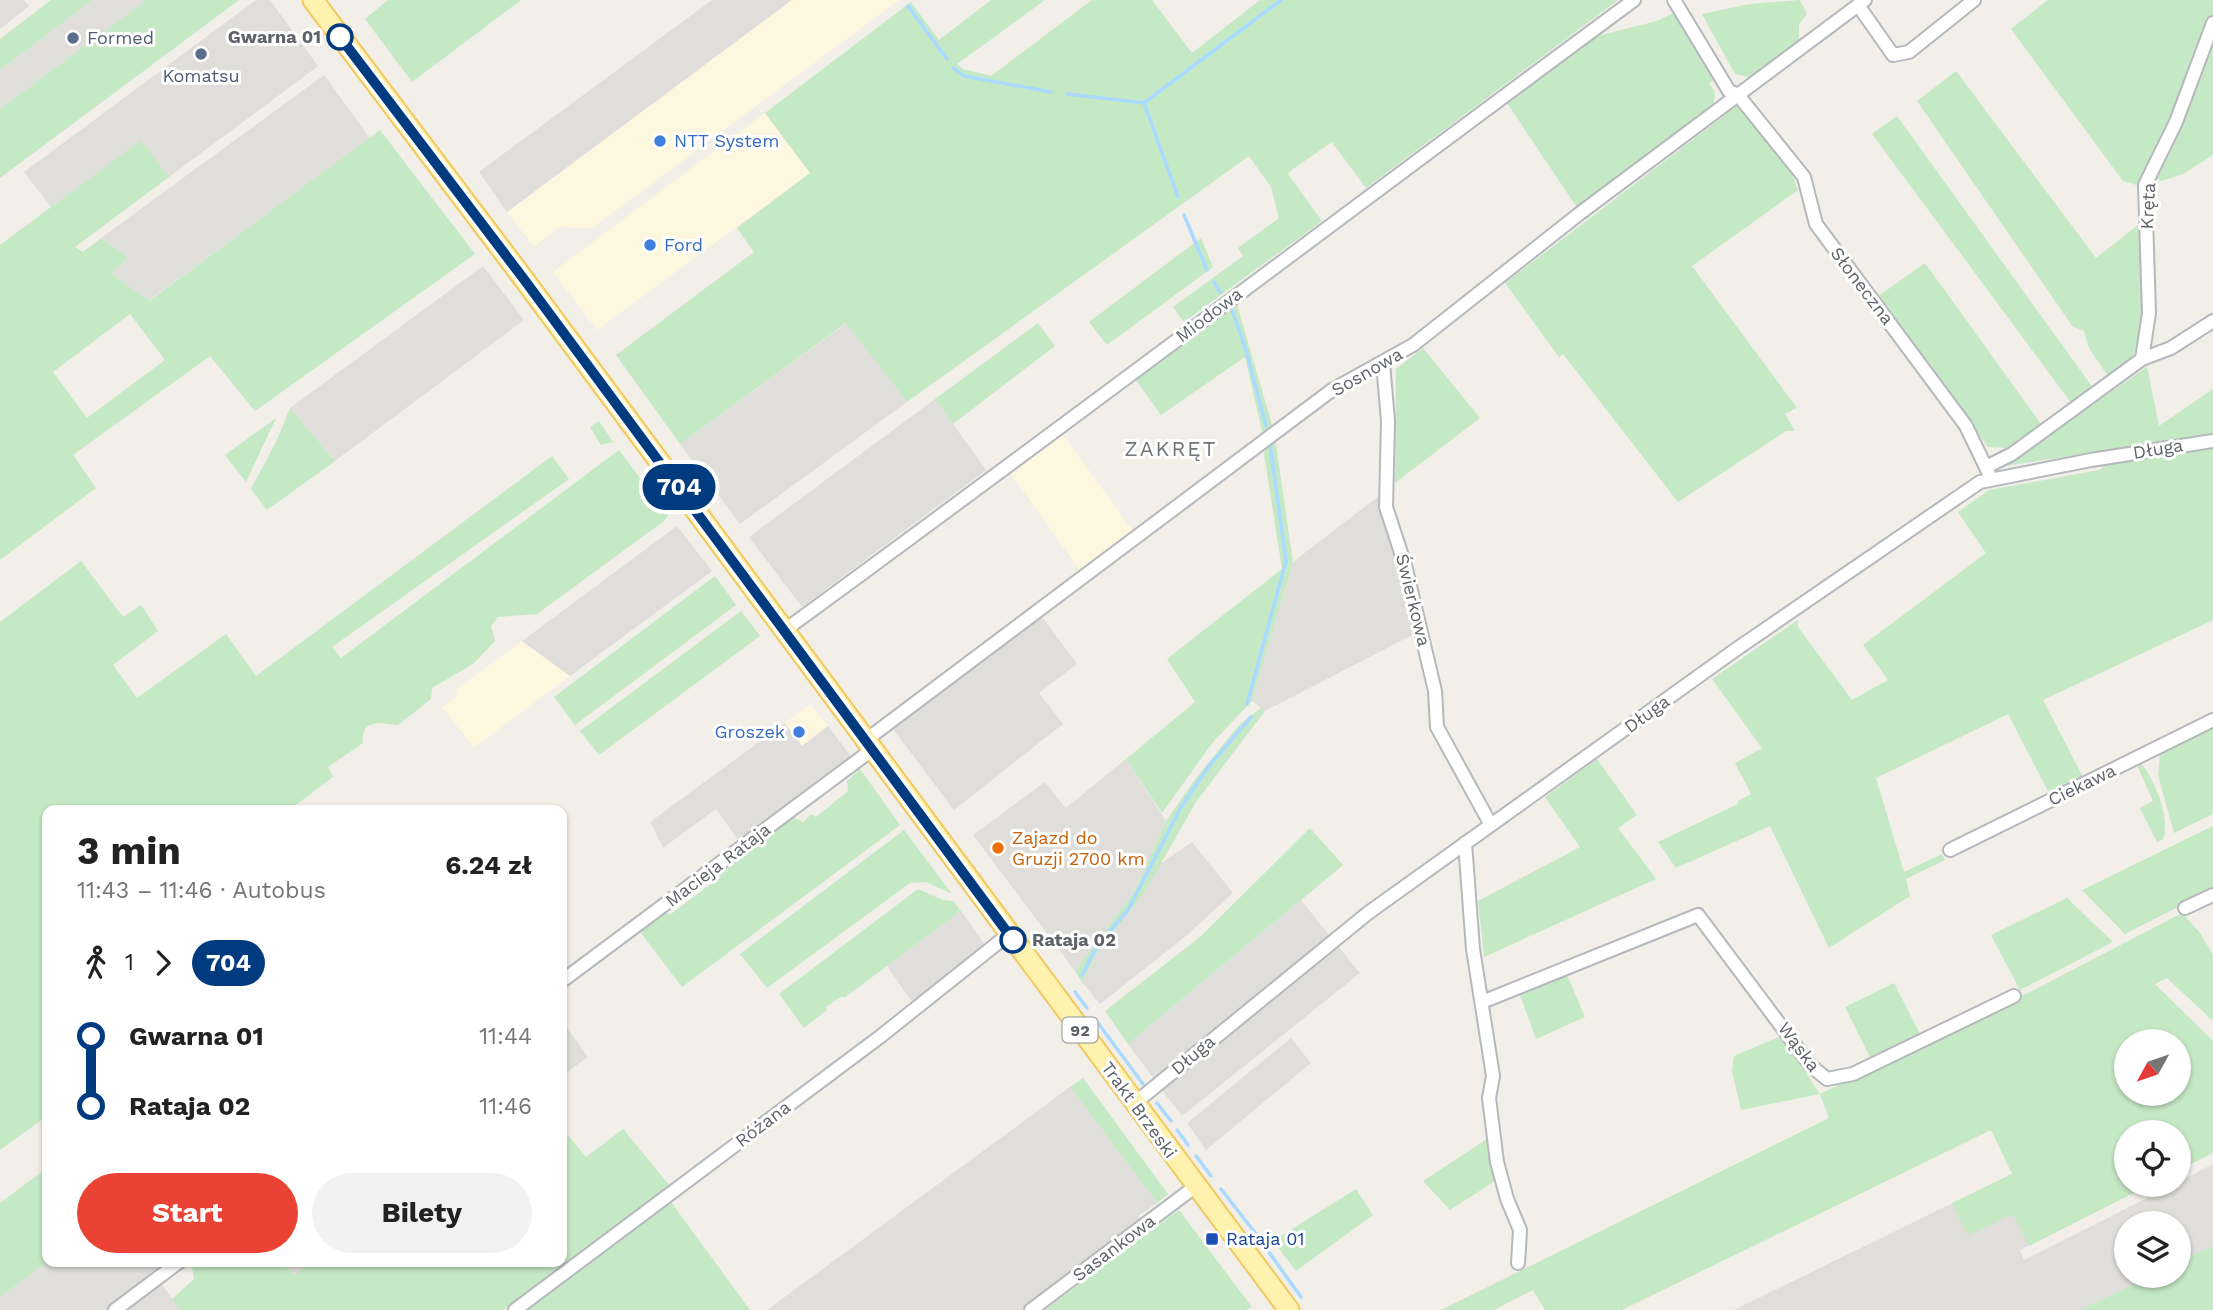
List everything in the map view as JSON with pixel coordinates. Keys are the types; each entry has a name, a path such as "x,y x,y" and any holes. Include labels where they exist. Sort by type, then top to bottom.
{"main road":[{"name":"Trakt Brzeski","path":"313,0 870,744 1289,1310"}],"street":[{"name":"Miodowa","path":"785,630 996,477 1251,283 1634,0"},
{"name":"Słoneczna","path":"1674,0 1729,91 1738,95 1804,177 1816,224 1966,426 1988,472"},
{"path":"1861,2 1893,55 1909,52 1974,0"},
{"name":"Sosnowa","path":"870,744 1332,390 1413,345 1861,2"},
{"name":"Kręta","path":"2142,359 2149,313 2145,185 2175,122 2213,23"},
{"path":"1988,472 2142,359 2171,348 2213,321"},
{"name":"Świerkowa","path":"1383,363 1388,421 1386,507 1409,578 1435,691 1437,727 1491,825"},
{"name":"Długa","path":"1135,1103 1313,955 1738,648 1843,579 1988,472 2213,441"},
{"name":"Ciekawa","path":"1951,850 2213,720"},
{"name":"Macieja Rataja","path":"567,977 870,744"},
{"path":"1465,843 1468,902 1493,1076 1489,1098 1497,1162 1507,1199 1520,1230 1518,1262"},
{"path":"2185,908 2213,895"},
{"name":"Wąska","path":"1482,1002 1699,915 1811,1066 1827,1079 1853,1074 2014,996"},
{"name":"Różana","path":"515,1310 881,1036 1009,934"},
{"name":"Sasankowa","path":"1031,1310 1196,1186"},
{"path":"115,1310 172,1267"}],"shaded area":[{"path":"0,0 24,0 29,6 0,29"},
{"path":"93,0 146,0 0,109 0,70"},
{"path":"256,0 270,0 318,66 169,177 141,141 51,207 24,172"},
{"path":"712,0 792,0 507,212 479,172"},
{"name":"NTT System","path":"792,0 899,0 592,228 560,227 534,247 507,212"},
{"path":"324,75 370,138 148,301 112,274 128,257 101,238"},
{"path":"765,113 810,173 597,330 553,272"},
{"path":"483,266 524,320 335,461 290,408"},
{"path":"847,323 907,402 740,524 680,444"},
{"path":"935,399 986,470 802,607 749,537"},
{"path":"1063,435 1134,532 1118,544 1116,542 1081,572 1011,474"},
{"path":"1380,495 1416,633 1265,711 1252,701 1293,562"},
{"path":"677,526 712,571 570,676 522,641"},
{"path":"1040,614 1077,664 1039,693 1063,724 954,810 893,729 906,721 906,714"},
{"path":"522,641 570,676 474,748 442,707 456,697 457,689"},
{"path":"811,704 828,726 802,746 785,723"},
{"path":"785,723 802,746 828,726 853,759 840,765 741,844 716,809 663,848 650,822"},
{"path":"1126,759 1166,821 1134,892 1075,971 973,835 1045,782 1066,808"},
{"path":"1192,842 1233,893 1186,936 1100,1004 1082,982 1097,953 1144,893 1158,865"},
{"path":"1301,900 1329,935 1154,1079 1128,1044"},
{"path":"961,911 989,950 914,1005 887,966"},
{"path":"1337,945 1360,973 1182,1116 1161,1089"},
{"path":"567,1028 588,1057 567,1072"},
{"path":"1291,1038 1311,1063 1206,1150 1187,1123"},
{"path":"1070,1087 1157,1203 1139,1215 1140,1223 1024,1310 767,1310"},
{"path":"2114,1136 2114,1197 2125,1197 2020,1250 2024,1260 2114,1215 2114,1288 2125,1288 2080,1310 1734,1310 2012,1174"},
{"path":"2213,1164 2213,1246 2191,1256 2191,1211 2121,1211 2149,1197 2191,1197 2191,1176"},
{"path":"42,1266 158,1267 150,1273 153,1278 109,1310 0,1310 0,1297"},
{"path":"287,1267 305,1267 293,1275"},
{"path":"159,1281 181,1310 121,1310"}],"green space":[{"path":"51,0 93,0 0,70 0,39"},
{"path":"146,0 239,0 0,178 0,109"},
{"path":"388,0 521,0 412,82 365,19"},
{"path":"991,0 1045,0 957,64 963,69 991,76 1092,0 1152,0 1192,53 1260,0 1618,0 1366,188 1332,142 1293,169 1288,174 1322,221 1184,322 1173,307 1243,256 1238,248 1279,218 1271,187 1249,156 907,402 846,323 680,444 616,355 754,252 737,228 810,173 765,113 911,2 939,40"},
{"path":"1800,0 1807,14 1799,24 1799,40 1752,78 1735,74 1702,14 1750,4"},
{"path":"2048,0 2213,0 2213,155 2183,174 2161,181 2144,170 2140,186 2123,181 2011,29"},
{"path":"1675,12 1715,79 1709,83 1715,93 1714,103 1578,209 1507,103 1597,36 1657,21"},
{"path":"1956,71 2096,258 2142,222 2142,319 2133,357 2108,376 2089,348 2084,331 2073,327 1917,101"},
{"path":"1737,106 1791,172 1798,190 1692,266 1797,408 1785,414 1795,431 1786,431 1678,502 1563,354 1559,357 1505,283"},
{"path":"1897,116 2093,388 2072,404 1872,134"},
{"path":"380,130 475,254 255,411 210,356 73,455 96,488 0,560 0,245 141,140 169,177 75,247 83,252 101,238 128,257 112,274 149,301","holes":["130,314 165,360 87,418 53,372"]},
{"path":"1201,238 1213,267 1107,345 1089,322"},
{"path":"1925,263 2041,424 2006,448 1988,447 1877,297"},
{"path":"1237,305 1273,428 1263,435 1245,357 1161,415 1136,380"},
{"path":"1038,323 1055,346 953,424 935,399"},
{"path":"1423,348 1480,418 1395,483 1396,369"},
{"path":"2147,367 2159,426 2213,389 2213,435 2004,466"},
{"path":"290,408 335,461 267,510 251,489 277,440"},
{"path":"276,418 246,482 225,455"},
{"path":"599,421 613,442 601,445 590,427"},
{"path":"1275,438 1293,562 1252,701 1213,742 1162,813 1126,759 1195,702 1167,659 1282,569 1263,447"},
{"path":"2213,448 2213,620 2043,700 2083,777 2049,793 2008,714 1876,778 1904,872 1942,854 1945,860 1906,879 1910,896 1829,948 1770,826 1676,868 1658,842 1738,804 1738,801 1751,794 1735,763 1762,748 1712,679 1798,620 1798,627 1852,700 1888,680 1863,645 1986,553 1958,512 1989,490 2099,470 2107,463"},
{"path":"619,450 668,515 664,521 537,614 498,617 491,626 495,641 473,664 432,688 431,699 398,725 378,723 368,726 363,735 363,743 328,767 333,777 296,805 42,805 42,1120 0,1150 0,622 81,561 123,617 141,605 158,631 113,665 137,698 226,634 256,676 552,456 569,479 332,647 341,658"},
{"path":"715,576 736,605 575,725 554,697"},
{"path":"741,611 760,636 599,755 580,731"},
{"path":"1261,708 1265,711 1196,802 1144,893 1097,953 1082,982 1075,971 1134,892 1166,821 1196,778 1239,725"},
{"path":"2213,727 2213,814 2174,833 2158,775 2160,754"},
{"path":"1597,759 1637,815 1618,828 1656,879 1484,957 1478,901 1580,847 1545,797"},
{"path":"2141,763 2156,788 2163,810 2165,831 2163,839 2157,842 2140,808 2153,801 2137,765"},
{"path":"860,769 900,825 682,987 638,929 662,912 671,914 720,877 722,868 791,816 803,822 811,814 816,817 848,791 847,781"},
{"path":"2213,826 2213,889 2125,934 2082,890"},
{"path":"1310,828 1343,865 1128,1044 1105,1011 1200,937"},
{"path":"904,830 952,894 926,882 910,883 767,988 740,954"},
{"path":"918,889 943,900 953,901 961,911 844,998 842,996 826,1007 827,1010 804,1028 779,994"},
{"path":"2067,898 2113,942 2020,990 1991,935"},
{"path":"2182,913 2200,933 2213,955 2213,1021 2167,978 2155,984 2213,1041 2213,1153 2191,1164 2191,1120 2114,1120 2114,1197 2125,1197 2029,1246 2013,1214 1968,1236 1952,1203 2012,1174 1991,1130 1622,1310 1545,1310 1533,1290 1494,1310 1441,1310 1829,1118 1820,1094 2032,991"},
{"path":"1567,975 1585,1017 1536,1039 1520,995"},
{"path":"1894,983 1920,1034 1871,1059 1845,1007"},
{"path":"1781,1036 1820,1094 1741,1110 1732,1071 1734,1056"},
{"path":"1083,1078 1168,1194 1157,1203 1070,1087"},
{"path":"623,1129 670,1186 567,1262 567,1137 569,1136 586,1157"},
{"path":"1490,1137 1495,1181 1450,1210 1423,1181"},
{"path":"42,1172 42,1266 0,1297 0,1203"},
{"path":"1356,1189 1373,1215 1296,1271 1273,1241"},
{"path":"671,1202 750,1310 528,1310"},
{"path":"1179,1210 1252,1307 1245,1310 1045,1310"},
{"path":"2213,1246 2213,1310 2080,1310 2125,1288 2191,1288 2191,1256"},
{"path":"192,1267 287,1267 293,1275 305,1267 561,1267 503,1310 181,1310 172,1299 194,1279"}],"waterway":[{"path":"1178,197 1144,103 1281,0"},
{"path":"908,6 947,59"},
{"path":"953,68 964,76 1051,92"},
{"path":"1067,94 1144,103"},
{"path":"1184,215 1207,270"},
{"path":"1214,282 1220,292"},
{"path":"1232,310 1246,350 1266,426"},
{"path":"1247,704 1286,561 1270,444"},
{"path":"1082,975 1097,946 1128,910 1181,807 1209,766 1251,717"},
{"path":"1075,992 1087,1008"},
{"path":"1098,1023 1143,1084"},
{"path":"1157,1103 1171,1121"},
{"path":"1177,1130 1188,1145"},
{"path":"1196,1156 1211,1176"},
{"path":"1221,1189 1256,1234"},
{"path":"1268,1251 1301,1297"}],"bus line":[{"name":"704","path":"340,37 523,278 1013,940"}],"place":[{"name":"Gwarna 01","path":"340,37"},
{"name":"Formed","path":"73,38"},
{"name":"Komatsu","path":"201,54"},
{"name":"NTT System","path":"660,141"},
{"name":"Ford","path":"650,245"},
{"name":"Groszek","path":"799,732"},
{"name":"Zajazd do Gruzji 2700 km","path":"998,848"},
{"name":"Rataja 02","path":"1013,940"},
{"name":"Rataja 01","path":"1212,1239"}],"district":[{"name":"ZAKRĘT","path":"1171,449"}]}
